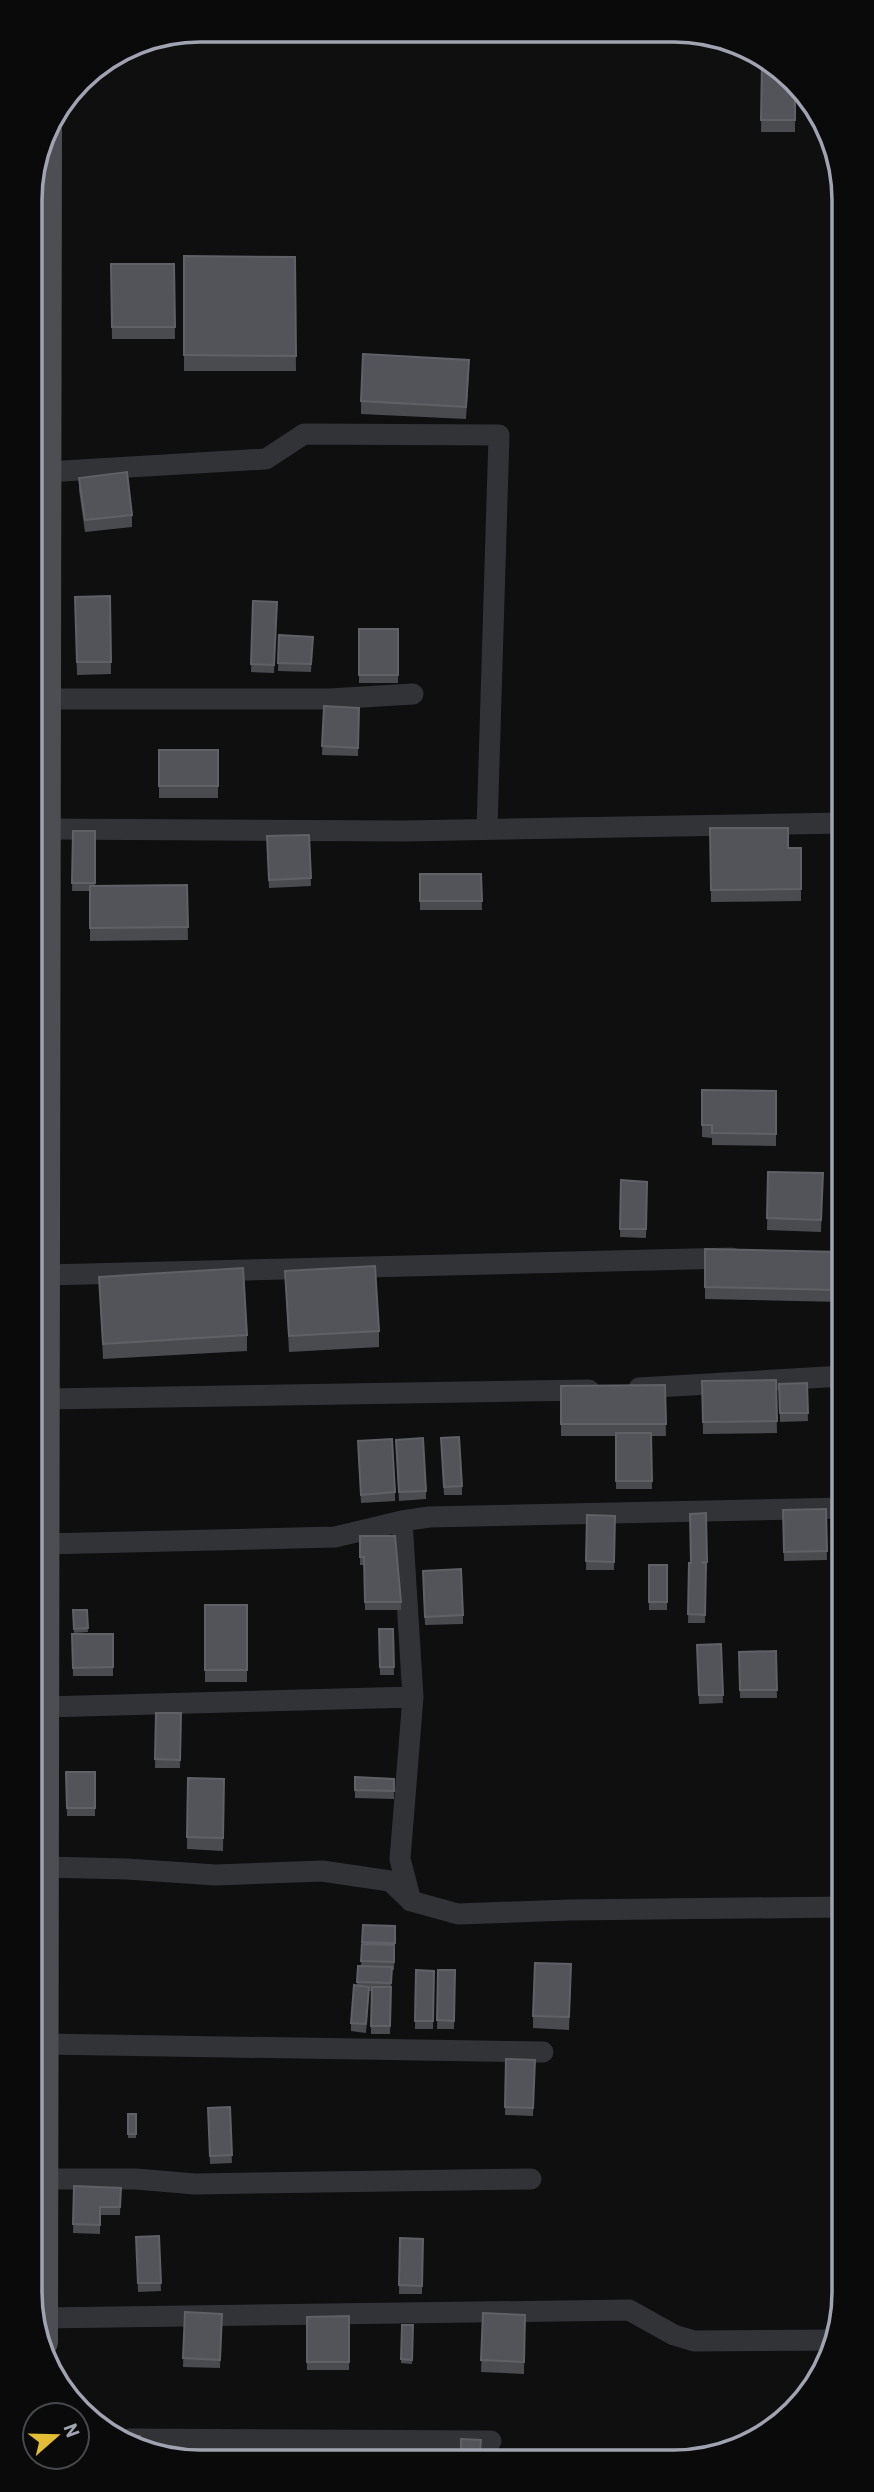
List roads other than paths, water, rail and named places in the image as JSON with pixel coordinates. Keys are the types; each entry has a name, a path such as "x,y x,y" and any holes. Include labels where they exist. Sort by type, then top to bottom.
{"main road":[{"path":"42,2303 46,164"}],"street":[{"path":"46,472 266,459 304,434 499,435 486,830"},
{"path":"46,699 329,699 413,694"},
{"path":"46,828 391,831 832,823"},
{"path":"45,1275 759,1258"},
{"path":"45,1399 610,1390 832,1377"},
{"path":"44,1544 335,1537 429,1517 832,1508"},
{"path":"402,1521 414,1697 400,1859 411,1901"},
{"path":"44,1707 414,1697"},
{"path":"44,1867 215,1875 322,1871 390,1881 411,1901 458,1914 832,1907"},
{"path":"44,2045 543,2052"},
{"path":"43,2179 136,2179 195,2183 531,2179"},
{"path":"46,2330 629,2310 674,2335 694,2341 824,2340"},
{"path":"143,2439 492,2441"}]}
